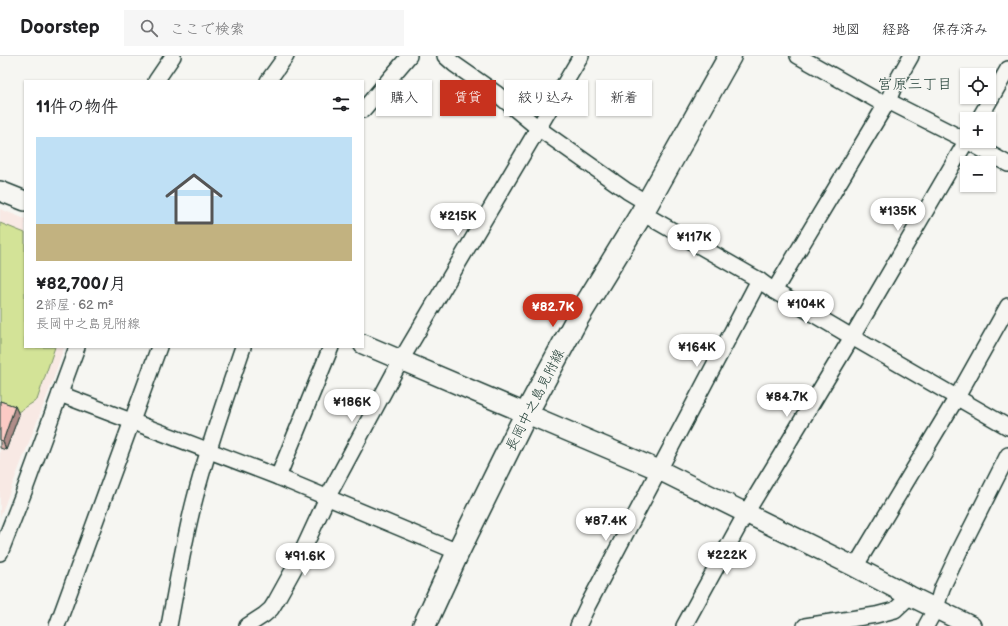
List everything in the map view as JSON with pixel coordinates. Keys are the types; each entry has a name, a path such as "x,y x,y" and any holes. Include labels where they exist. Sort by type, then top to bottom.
{"main road":[{"name":"長岡中之島見附線","path":"424,626 458,552 526,414 577,319 645,208 730,56"}],"street":[{"path":"157,80 173,56"},
{"path":"269,80 286,56"},
{"path":"364,109 409,56"},
{"path":"444,56 497,94 538,128 627,191 645,208 774,291 1008,427"},
{"path":"247,626 268,612 276,601 297,563 327,498 401,360 581,56"},
{"path":"798,56 878,102 888,101 960,137"},
{"path":"774,291 888,101 895,84 911,56"},
{"path":"983,112 1008,69"},
{"path":"684,626 746,512 852,337 962,148"},
{"path":"981,148 1008,164"},
{"path":"0,191 24,201"},
{"path":"578,626 759,280"},
{"path":"854,567 957,397 1008,306"},
{"path":"364,344 659,470 746,512 971,626"},
{"path":"0,554 77,348"},
{"path":"57,626 159,348"},
{"path":"169,626 181,557 195,498 208,451 243,348"},
{"path":"278,477 332,348"},
{"path":"60,394 278,477 458,552"},
{"path":"926,626 936,608 942,588 960,550 1008,455"},
{"path":"805,626 876,615 895,610 910,596"}],"shaded area":[{"path":"0,209 24,219 24,348 64,348 52,383 0,517"}],"green space":[{"path":"0,223 24,233 24,348 55,348 37,400 18,412 0,405"}],"building":[{"path":"0,401 15,406 3,441 0,440"}],"district":[{"name":"宮原三丁目","path":"915,84"}]}
